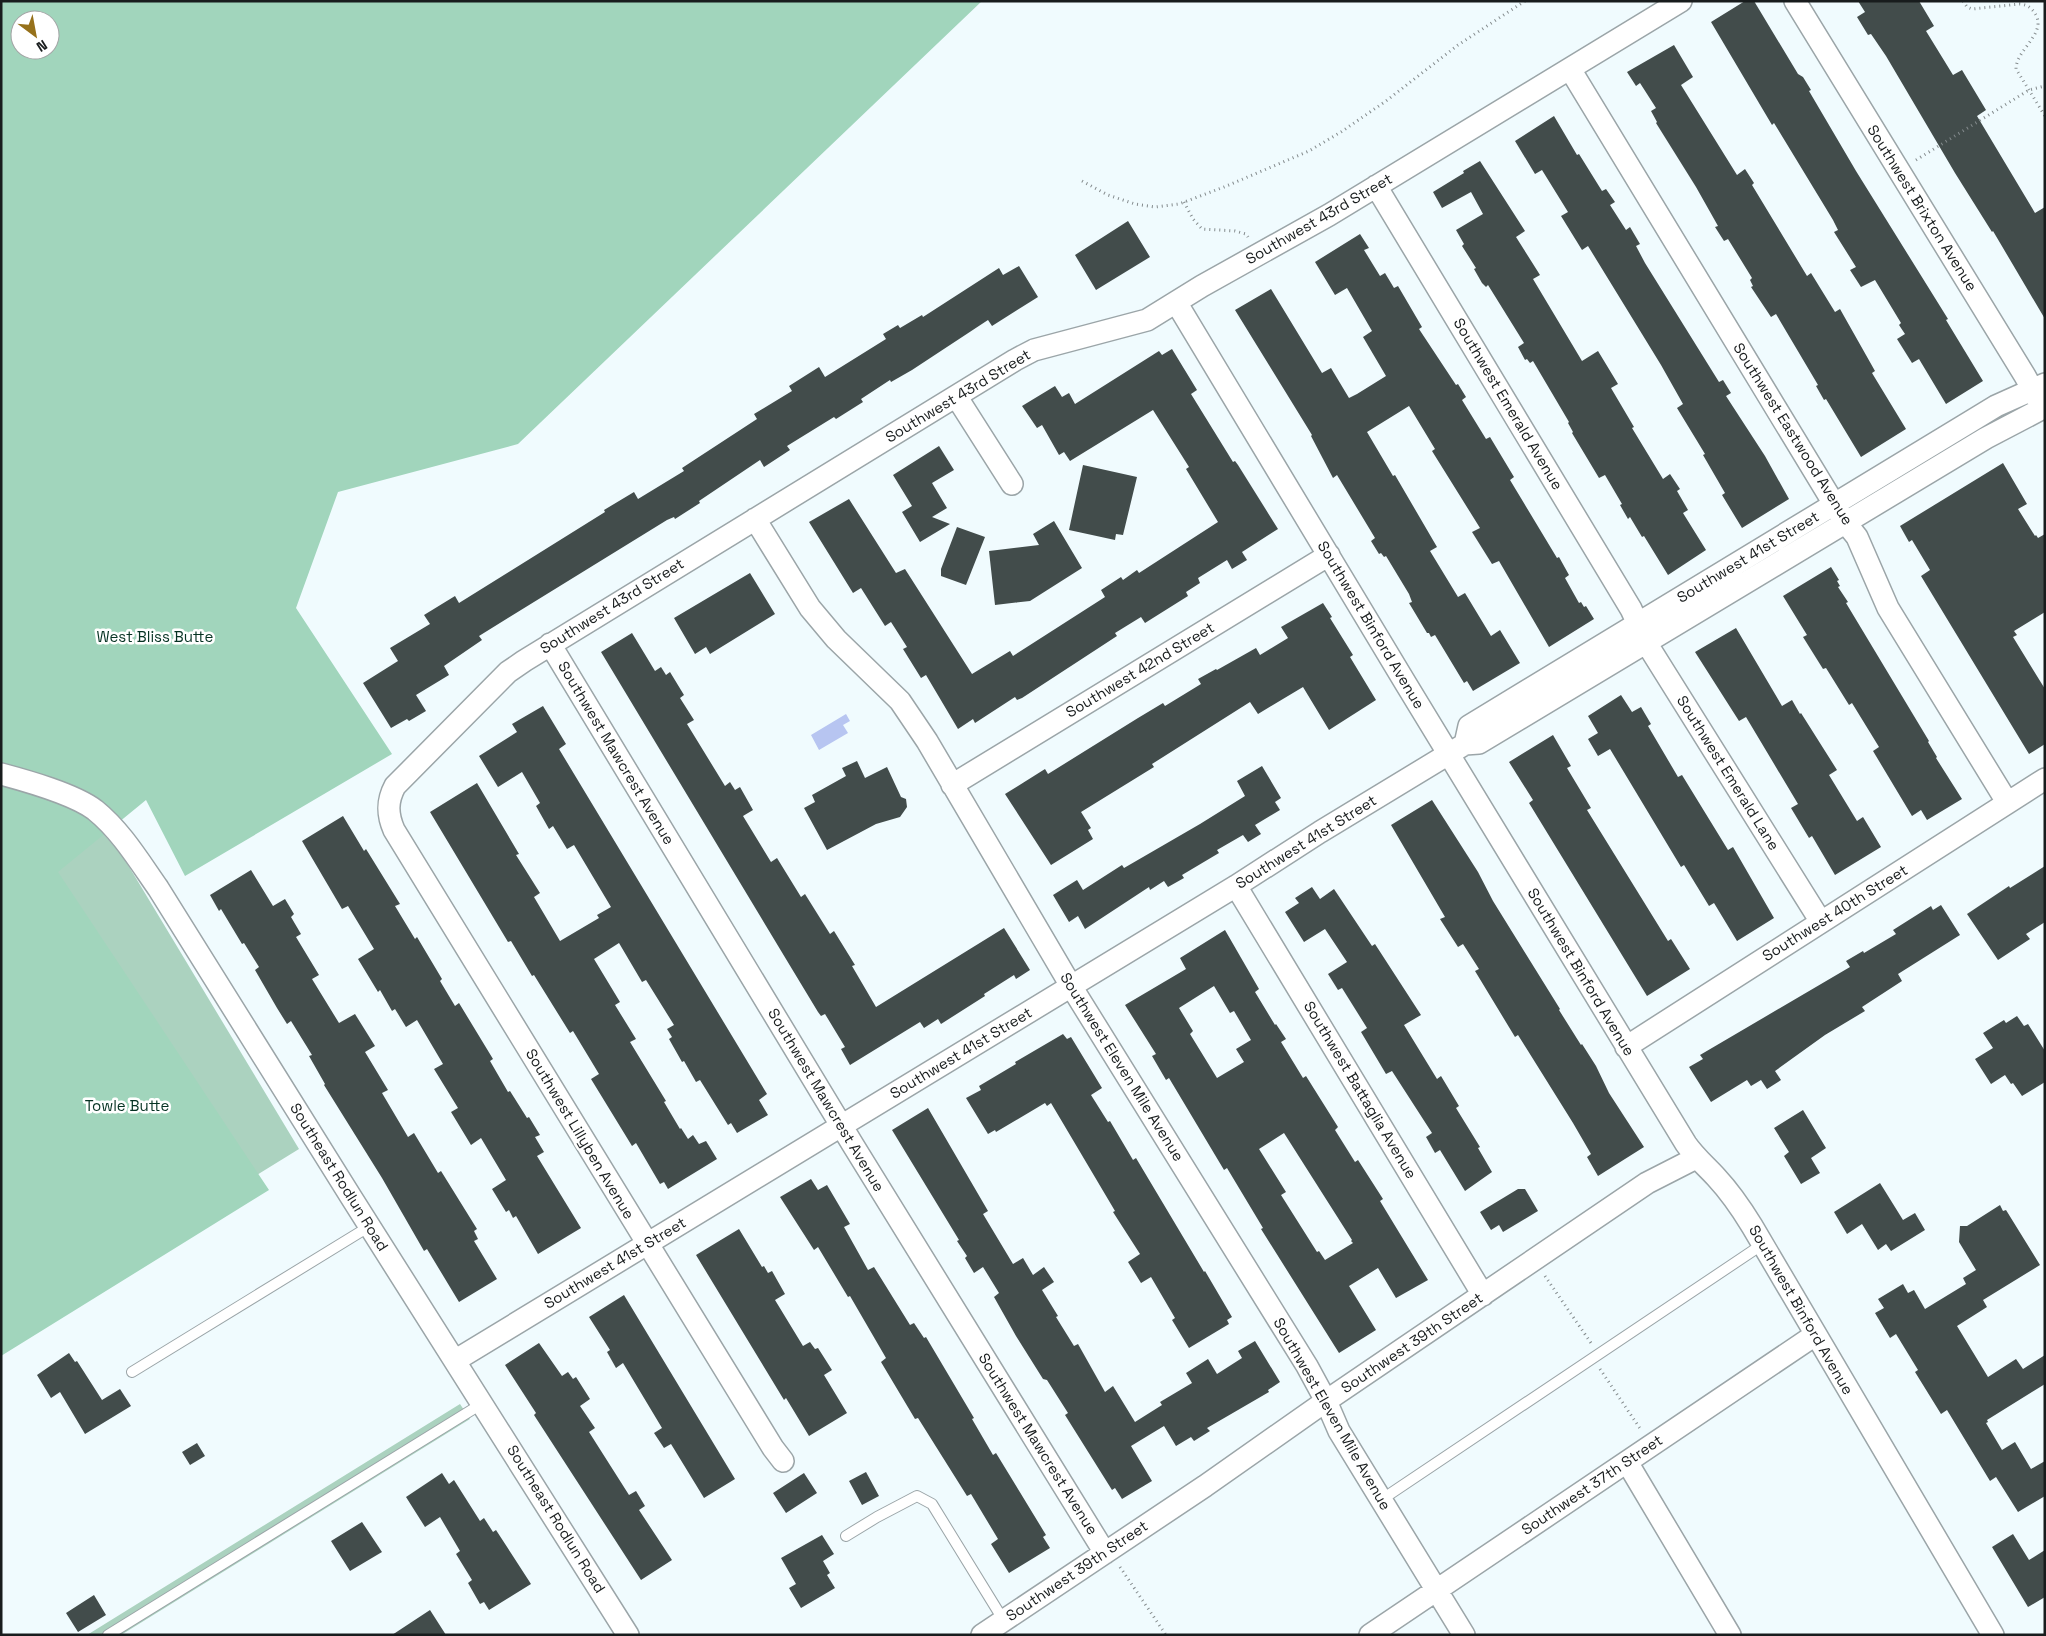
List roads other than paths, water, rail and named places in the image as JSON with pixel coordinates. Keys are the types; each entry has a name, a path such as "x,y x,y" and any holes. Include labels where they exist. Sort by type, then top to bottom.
{"street":[{"name":"Southwest 43rd Street","path":"388,803 399,780 508,672 550,644 1034,350 1147,320 1376,186 1681,1"},
{"name":"Southwest Brixton Avenue","path":"1795,1 1898,170 2038,386 2044,411"},
{"name":"Southwest Eastwood Avenue","path":"1570,69 1845,522 1857,537 1888,608 2007,802"},
{"name":"Southwest Emerald Avenue","path":"1376,186 1638,623"},
{"name":"Southwest Binford Avenue","path":"1176,302 1329,554 1457,748 1626,1048 1696,1158 1735,1198 1993,1635"},
{"name":"Southwest 41st Street","path":"1457,748 1469,726 1996,406 2038,386"},
{"path":"956,396 1012,484"},
{"name":"Southwest 41st Street","path":"456,1360 1236,886 1457,748 1479,744 1986,438 2044,411"},
{"name":"Southwest Eleven Mile Avenue","path":"755,519 810,608 836,639 900,701 927,741 1072,986 1302,1357 1326,1401 1339,1431 1464,1635"},
{"name":"Southwest 42nd Street","path":"952,785 1329,554"},
{"name":"Southwest Emerald Lane","path":"1638,623 1647,644 1821,922"},
{"name":"Southwest Mawcrest Avenue","path":"550,644 841,1125 1105,1552"},
{"name":"Southeast Rodlun Road","path":"1,774 77,799 94,810 114,829 158,888 628,1635"},
{"name":"Southwest 40th Street","path":"1626,1048 2007,802 2045,780"},
{"name":"Southwest Lillyben Avenue","path":"388,803 389,817 394,830 647,1244 773,1448 783,1460"},
{"name":"Southwest Battaglia Avenue","path":"1236,886 1483,1295"},
{"name":"Southwest 39th Street","path":"982,1635 1206,1486 1326,1401 1647,1183 1696,1158"},
{"name":"Southwest 37th Street","path":"1370,1635 1815,1335"},
{"path":"1626,1462 1730,1635"}],"lane":[{"path":"132,1372 370,1226"},
{"path":"1381,1500 1763,1244"},
{"path":"108,1635 482,1403"},
{"path":"846,1536 876,1517 917,1496 925,1500 932,1504 949,1528 1004,1621"}],"water":[{"path":"846,714 850,721 843,725 848,733 819,750 811,735"}],"park label":[{"name":"West Bliss Butte","path":"155,637"},
{"name":"Towle Butte","path":"127,1106"}]}
